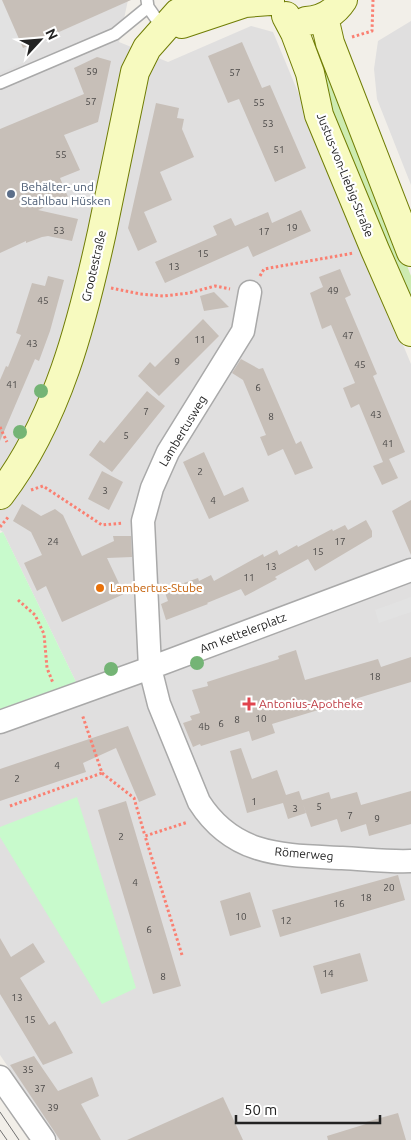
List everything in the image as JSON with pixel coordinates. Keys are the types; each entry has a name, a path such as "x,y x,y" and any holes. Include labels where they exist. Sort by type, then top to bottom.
{"street":[{"name":"Grootestraße","path":"5,488 28,452 44,420 72,352 91,284 135,72 147,48 178,14 202,0"},
{"name":"Grootestraße","path":"164,30 245,3 275,6 305,21 315,20 333,9"},
{"name":"Justus-von-Liebig-Straße","path":"275,6 295,33 310,73 319,114 411,332"},
{"path":"333,9 330,43 411,252"},
{"name":"Lambertusweg","path":"150,668 143,521 152,488 168,452 243,331 250,292"},
{"name":"Am Kettelerplatz","path":"0,722 411,570"},
{"name":"Römerweg","path":"150,668 159,704 199,802 220,828 246,845 282,854 411,861"},
{"path":"0,1077 44,1140"}],"lane":[{"path":"0,83 115,34 148,3 164,30"}],"path":[{"path":"0,427 7,442"},
{"path":"5,488 26,491 43,486 102,525 143,521"},
{"path":"18,600 35,615 44,634 47,668 68,697 102,773 134,798 182,956"},
{"path":"10,806 102,773"},
{"path":"145,836 208,815"}],"shaded area":[{"path":"0,0 128,0 119,42 168,62 251,26 273,32 411,364 411,1140 58,1140 0,1055 0,709 76,682 3,532 0,530"},
{"path":"0,0 2,0 29,60 0,73"},
{"path":"411,21 411,185 377,99 374,69 378,41"},
{"path":"411,597 411,612 379,623 375,610"}],"green space":[{"path":"324,49 411,276 411,315 308,54"},
{"path":"3,532 76,682 0,709 0,533"},
{"path":"77,797 136,988 102,1004 0,837 0,827"}],"building":[{"path":"2,0 131,0 23,48"},
{"path":"242,42 262,88 270,85 306,168 275,182 239,99 228,103 208,56"},
{"path":"97,57 111,61 98,122 64,135 80,170 60,178 68,197 38,210 78,219 72,241 48,236 42,237 26,243 26,241 0,253 0,129 84,94 74,68"},
{"path":"156,103 179,108 177,118 184,119 182,129 194,157 160,172 172,200 144,212 157,242 138,251 128,228"},
{"path":"301,210 311,231 253,257 248,246 165,283 155,262 217,235 213,226 231,218 235,226 268,212 272,223"},
{"path":"340,269 351,295 345,298 377,374 373,376 405,452 389,459 398,478 382,485 373,466 383,462 359,404 351,408 343,388 355,383 331,325 322,329 310,293 323,287 319,277"},
{"path":"48,276 64,280 50,331 39,361 35,359 0,441 0,380 6,366 8,367 21,335 16,333 32,283 45,286"},
{"path":"214,292 229,307 204,311 200,296"},
{"path":"203,319 219,336 159,396 138,376 150,362 155,367"},
{"path":"241,359 259,369 263,368 296,444 301,441 313,468 295,475 283,449 268,456 260,437 266,435 243,380 232,373"},
{"path":"147,391 165,406 112,472 89,455 100,440 104,443"},
{"path":"204,452 224,496 243,487 249,501 209,519 183,462"},
{"path":"102,471 123,482 109,510 88,499"},
{"path":"411,500 411,555 392,511"},
{"path":"22,504 41,516 55,509 63,515 82,556 114,541 113,536 131,536 132,557 107,558 124,594 62,622 46,586 37,591 24,563 42,555 31,532 13,521"},
{"path":"366,520 372,531 372,537 315,571 308,559 275,577 277,579 245,596 241,589 166,620 161,604 168,601 164,590 198,578 199,581 211,575 214,581 263,554 264,557 277,550 279,555 332,529 333,531 345,525 348,530"},
{"path":"296,650 305,680 378,659 381,667 411,657 411,682 272,724 275,733 252,741 249,731 193,747 183,723 192,720 190,716 200,713 192,690 208,686 207,682 279,659 278,656"},
{"path":"128,726 156,795 139,802 116,748 83,763 86,772 0,801 0,769"},
{"path":"241,748 252,779 277,770 286,795 299,791 302,800 329,792 331,799 357,792 361,805 411,791 411,824 369,836 366,824 341,832 337,819 311,827 303,804 306,813 288,819 283,803 247,813 230,751"},
{"path":"126,801 181,986 153,994 98,810"},
{"path":"398,875 405,900 280,937 272,910"},
{"path":"250,892 261,927 230,936 220,901"},
{"path":"0,938 11,957 33,943 45,962 20,978 49,1025 55,1021 73,1053 43,1065 0,994"},
{"path":"360,953 368,981 321,994 313,966"},
{"path":"34,1056 58,1091 92,1077 99,1096 81,1104 101,1140 60,1140 10,1065"},
{"path":"223,1097 243,1140 127,1140 185,1114"},
{"path":"398,1113 406,1140 328,1140 327,1136"}],"tram line":[{"path":"0,1112 19,1140"},
{"path":"0,1130 7,1140"}],"place":[{"name":"Behälter- und Stahlbau Hüsken","path":"11,194"},
{"name":"Lambertus-Stube","path":"100,588"},
{"name":"Antonius-Apotheke","path":"249,704"}]}
